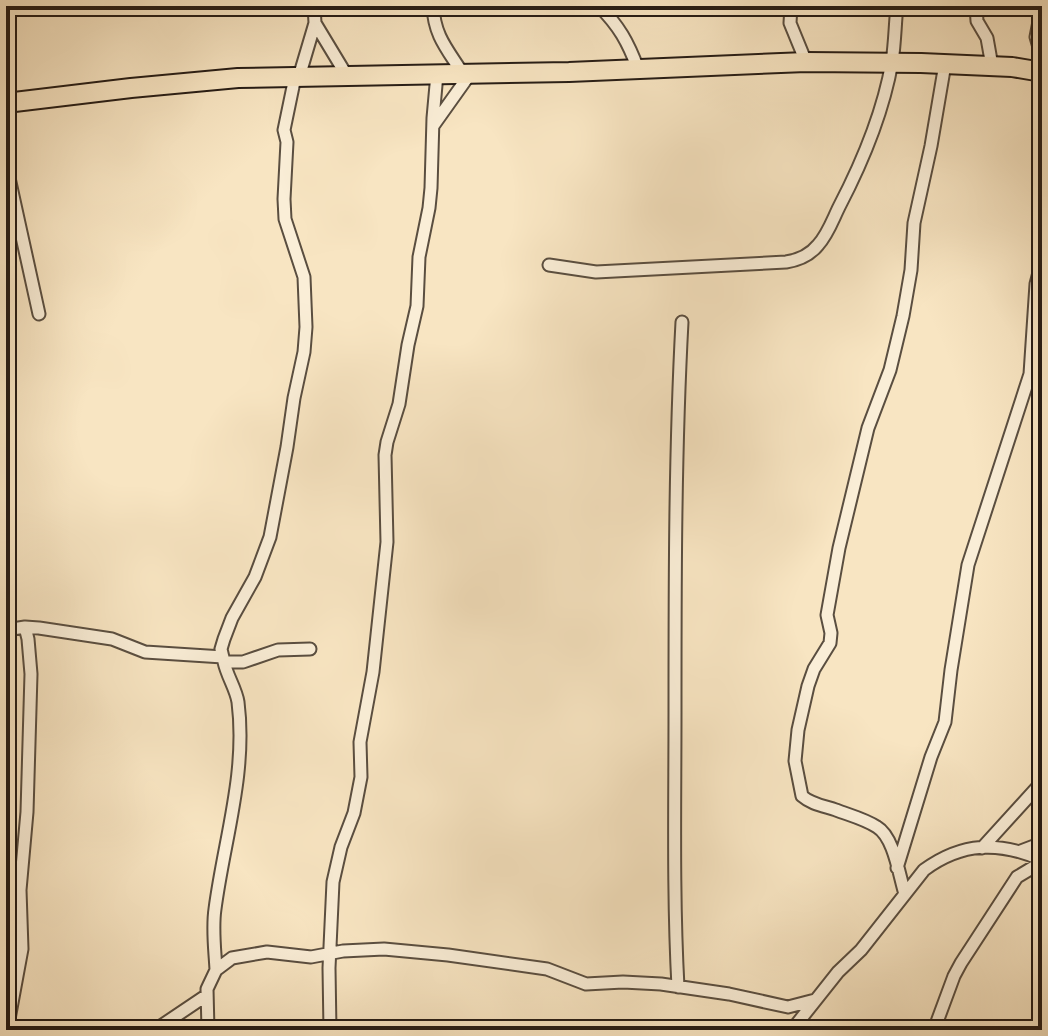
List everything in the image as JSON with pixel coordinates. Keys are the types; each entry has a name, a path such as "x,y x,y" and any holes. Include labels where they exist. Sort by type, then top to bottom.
{"main road":[{"path":"6,103 238,78 467,74 806,62 945,64 1042,72"}],"street":[{"path":"208,1030 207,989 216,970 215,911 237,786 237,697 226,673 221,649 270,537 304,352 304,277 285,219 287,142 284,130 315,23 314,6"},
{"path":"433,6 437,31 447,51 467,74 433,126"},
{"path":"599,6 617,25 638,69"},
{"path":"791,6 793,35 801,45 806,62"},
{"path":"549,265 596,272 625,271 786,262 806,255 823,238 862,159 878,118 892,62 897,6"},
{"path":"976,6 977,21 987,38 992,66"},
{"path":"1042,6 1036,37 1042,58"},
{"path":"315,23 347,76"},
{"path":"905,894 887,836 865,821 802,796 794,751 808,686 814,669 830,643 827,615 839,548 868,428 890,370 903,316 911,270 914,223 945,64"},
{"path":"330,1030 333,882 341,847 354,813 361,777 360,742 373,672 387,542 385,455 399,404 417,306 419,257 431,188 437,74"},
{"path":"6,164 39,314"},
{"path":"897,868 945,722 968,565 1030,374 1036,284 1042,261"},
{"path":"678,987 675,869 676,480 682,322"},
{"path":"7,1030 22,949 20,890 28,796 31,674 25,627"},
{"path":"6,630 25,627 112,639 145,652 243,662 278,650 310,649"},
{"path":"982,848 1042,782"},
{"path":"792,1030 924,870 953,852 1006,848 1033,852"},
{"path":"934,1030 961,963 1033,852"},
{"path":"1017,877 1033,852"},
{"path":"216,970 232,958 254,953 311,957 384,949 547,969 586,984 636,983 678,987 788,1007 815,1000"},
{"path":"155,1030 207,995"}]}
